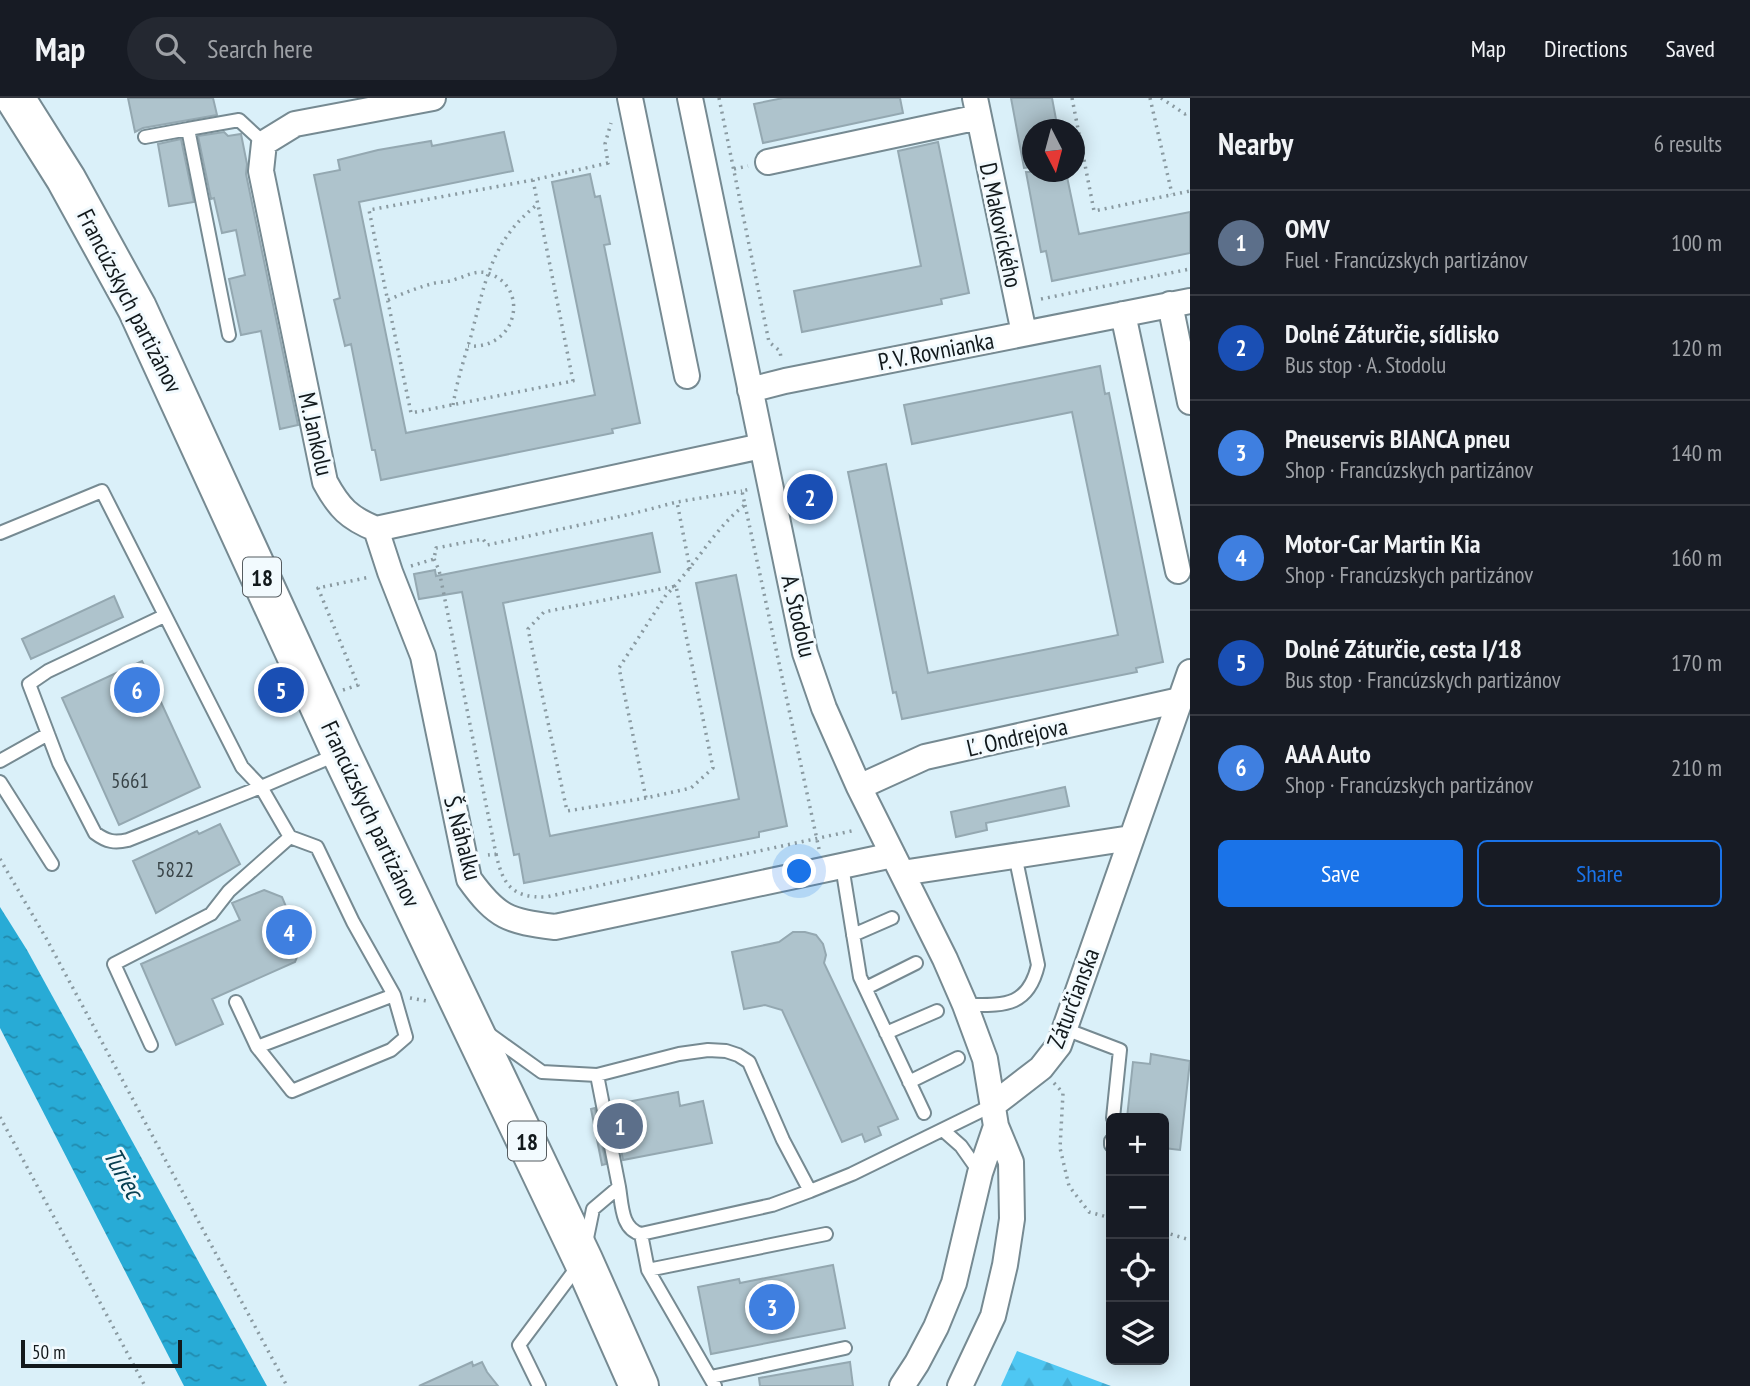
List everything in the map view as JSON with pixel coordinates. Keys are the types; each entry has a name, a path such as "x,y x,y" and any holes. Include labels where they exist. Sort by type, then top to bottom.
{"main road":[{"name":"Francúzskych partizánov","path":"15,98 66,179 137,308 341,753 471,1021 639,1386"}],"street":[{"path":"264,143 295,124 433,98"},
{"name":"A. Stodolu","path":"690,98 805,653 824,708 859,787 965,1005 985,1059 995,1116"},
{"path":"622,105 687,376"},
{"name":"D. Makovického","path":"768,162 977,107 1024,333"},
{"name":"M. Jankolu","path":"264,143 261,171 326,482 338,505 359,522 376,529"},
{"path":"1180,303 1190,402"},
{"name":"P. V. Rovnianka","path":"750,390 1180,303"},
{"path":"1123,314 1178,570"},
{"path":"376,529 762,446"},
{"name":"Š. Náhalku","path":"376,529 423,656 469,879 488,905 508,918 526,924 555,927 833,868 1015,855 1131,838"},
{"name":"Záturčianska","path":"995,1116 1059,1045 1190,671"},
{"name":"Ľ. Ondrejova","path":"859,787 925,757 1180,700"},
{"path":"902,1386 930,1339 954,1283 995,1116"},
{"path":"960,1386 993,1317 1012,1219 1011,1162 995,1116"}],"lane":[{"path":"145,137 239,120 264,143"},
{"path":"188,130 229,335"},
{"path":"0,533 102,491 242,767 261,787 290,837 317,847 353,922 394,996 406,1037 391,1050 292,1091 257,1047 236,1002"},
{"path":"164,616 48,671 29,684 59,763 95,833 103,839 115,842 128,840 341,753"},
{"path":"0,761 48,734"},
{"path":"0,782 52,864"},
{"path":"151,1045 114,964 211,914 229,891 290,837"},
{"path":"965,1005 1002,1006 1021,998 1034,983 1038,965 1015,855"},
{"path":"833,868 853,935 860,977 924,1113"},
{"path":"853,935 892,918"},
{"path":"866,988 916,963"},
{"path":"257,1047 394,996"},
{"path":"886,1033 937,1011"},
{"path":"471,1021 542,1072 597,1075 679,1054 708,1050 738,1055 749,1062 783,1140 810,1191"},
{"path":"1065,1029 1120,1050 1114,1113"},
{"path":"909,1082 958,1058"},
{"path":"597,1075 626,1224 632,1232 640,1234 772,1205 852,1174 944,1131 995,1116"},
{"path":"944,1131 961,1146 980,1173"},
{"path":"539,1386 519,1345 583,1260 593,1209 619,1187"},
{"path":"640,1234 648,1270 713,1381 845,1348"},
{"path":"648,1270 826,1234"}],"path":[{"path":"719,98 769,342 780,351 785,381"},
{"path":"1072,98 1094,211 1190,191"},
{"path":"1150,98 1172,194"},
{"path":"1161,98 1185,114 1190,113"},
{"path":"533,180 573,382 411,413 369,210 533,180 608,163 604,144 622,105"},
{"path":"453,405 458,377 495,252 521,217 538,204"},
{"path":"1034,296 1038,300 1190,269"},
{"path":"387,300 416,288 457,279 467,274 488,273 504,284 510,292 513,301 512,321 495,342 468,345"},
{"path":"770,485 677,502 487,545 483,539 436,548 434,559 439,570 500,873 519,895 531,898 546,897 877,825"},
{"path":"742,491 817,839 833,868"},
{"path":"677,502 691,570"},
{"path":"646,798 619,668 666,595 691,570 734,514 745,505"},
{"path":"317,699 358,685 318,588 434,559"},
{"path":"676,586 713,768 691,788 567,811 528,629 544,612 676,586"},
{"path":"464,860 496,854"},
{"path":"0,859 47,938 288,1386"},
{"path":"1041,1068 1063,1093 1060,1148 1069,1186 1089,1212 1106,1217"},
{"path":"0,1117 145,1386"},
{"path":"1169,1234 1190,1240"}],"green space":[{"path":"1017,1351 1111,1386 1001,1386"}],"water":[{"name":"Turiec","path":"0,907 27,950 267,1386 184,1386 0,1028"}],"building":[{"path":"128,98 213,98 217,115 143,128 135,132"},
{"path":"783,98 900,98 903,113 763,143 754,104"},
{"path":"1011,98 1052,98 1056,119 1022,119 1022,157"},
{"path":"224,132 228,136 241,134 247,164 246,174 298,425 280,429 261,331 241,335 229,279 245,275 236,230 222,233 214,198 211,199 198,136"},
{"path":"504,132 513,171 359,202 406,433 595,395 552,182 590,174 595,197 600,196 610,244 604,245 640,423 612,429 613,433 381,480 375,450 372,450 351,344 345,346 334,300 340,298 314,175 340,170 338,160 378,150 431,141 432,146"},
{"path":"181,139 194,202 169,206 158,144"},
{"path":"938,142 969,293 941,299 942,304 802,332 794,291 921,266 898,151"},
{"path":"1028,182 1068,182 1079,234 1190,212 1190,253 1052,281 1046,251 1041,252"},
{"path":"1100,366 1105,394 1109,393 1163,662 1136,668 1137,672 902,719 896,692 893,693 848,472 886,464 928,673 1118,635 1072,412 912,444 904,405"},
{"path":"652,533 660,572 503,603 550,836 739,799 696,583 736,575 787,826 759,832 759,837 524,883 519,854 514,855 462,592 419,599 414,574 435,570 436,576"},
{"path":"114,596 123,617 31,659 22,639"},
{"path":"142,661 200,787 119,825 62,698"},
{"path":"1065,787 1069,806 986,823 987,830 956,837 951,812"},
{"path":"220,824 240,864 156,913 133,861 197,831 199,834"},
{"path":"264,890 282,897 302,945 295,962 212,999 223,1024 176,1045 141,964 240,920 232,903"},
{"path":"793,932 816,935 823,944 826,955 824,963 898,1119 878,1127 881,1135 865,1142 862,1134 842,1142 782,1010 765,1005 744,1009 732,952 779,942"},
{"path":"1151,1054 1190,1061 1180,1150 1169,1149 1169,1113 1128,1113 1133,1062 1150,1064"},
{"path":"678,1092 680,1106 703,1101 712,1143 623,1160 612,1105"},
{"path":"595,1108 606,1164 602,1165 591,1109"},
{"path":"833,1265 845,1328 711,1354 698,1287 739,1279 740,1283"},
{"path":"472,1362 473,1366 482,1362 498,1386 419,1386"},
{"path":"850,1362 853,1386 760,1386 759,1378"}],"place":[{"name":"Dolné Záturčie, sídlisko","path":"810,497"},
{"name":"AAA Auto","path":"137,690"},
{"name":"Dolné Záturčie, cesta I/18","path":"281,690"},
{"name":"Motor-Car Martin Kia","path":"289,932"},
{"name":"OMV","path":"620,1126"},
{"name":"Pneuservis BIANCA pneu","path":"772,1307"}]}
